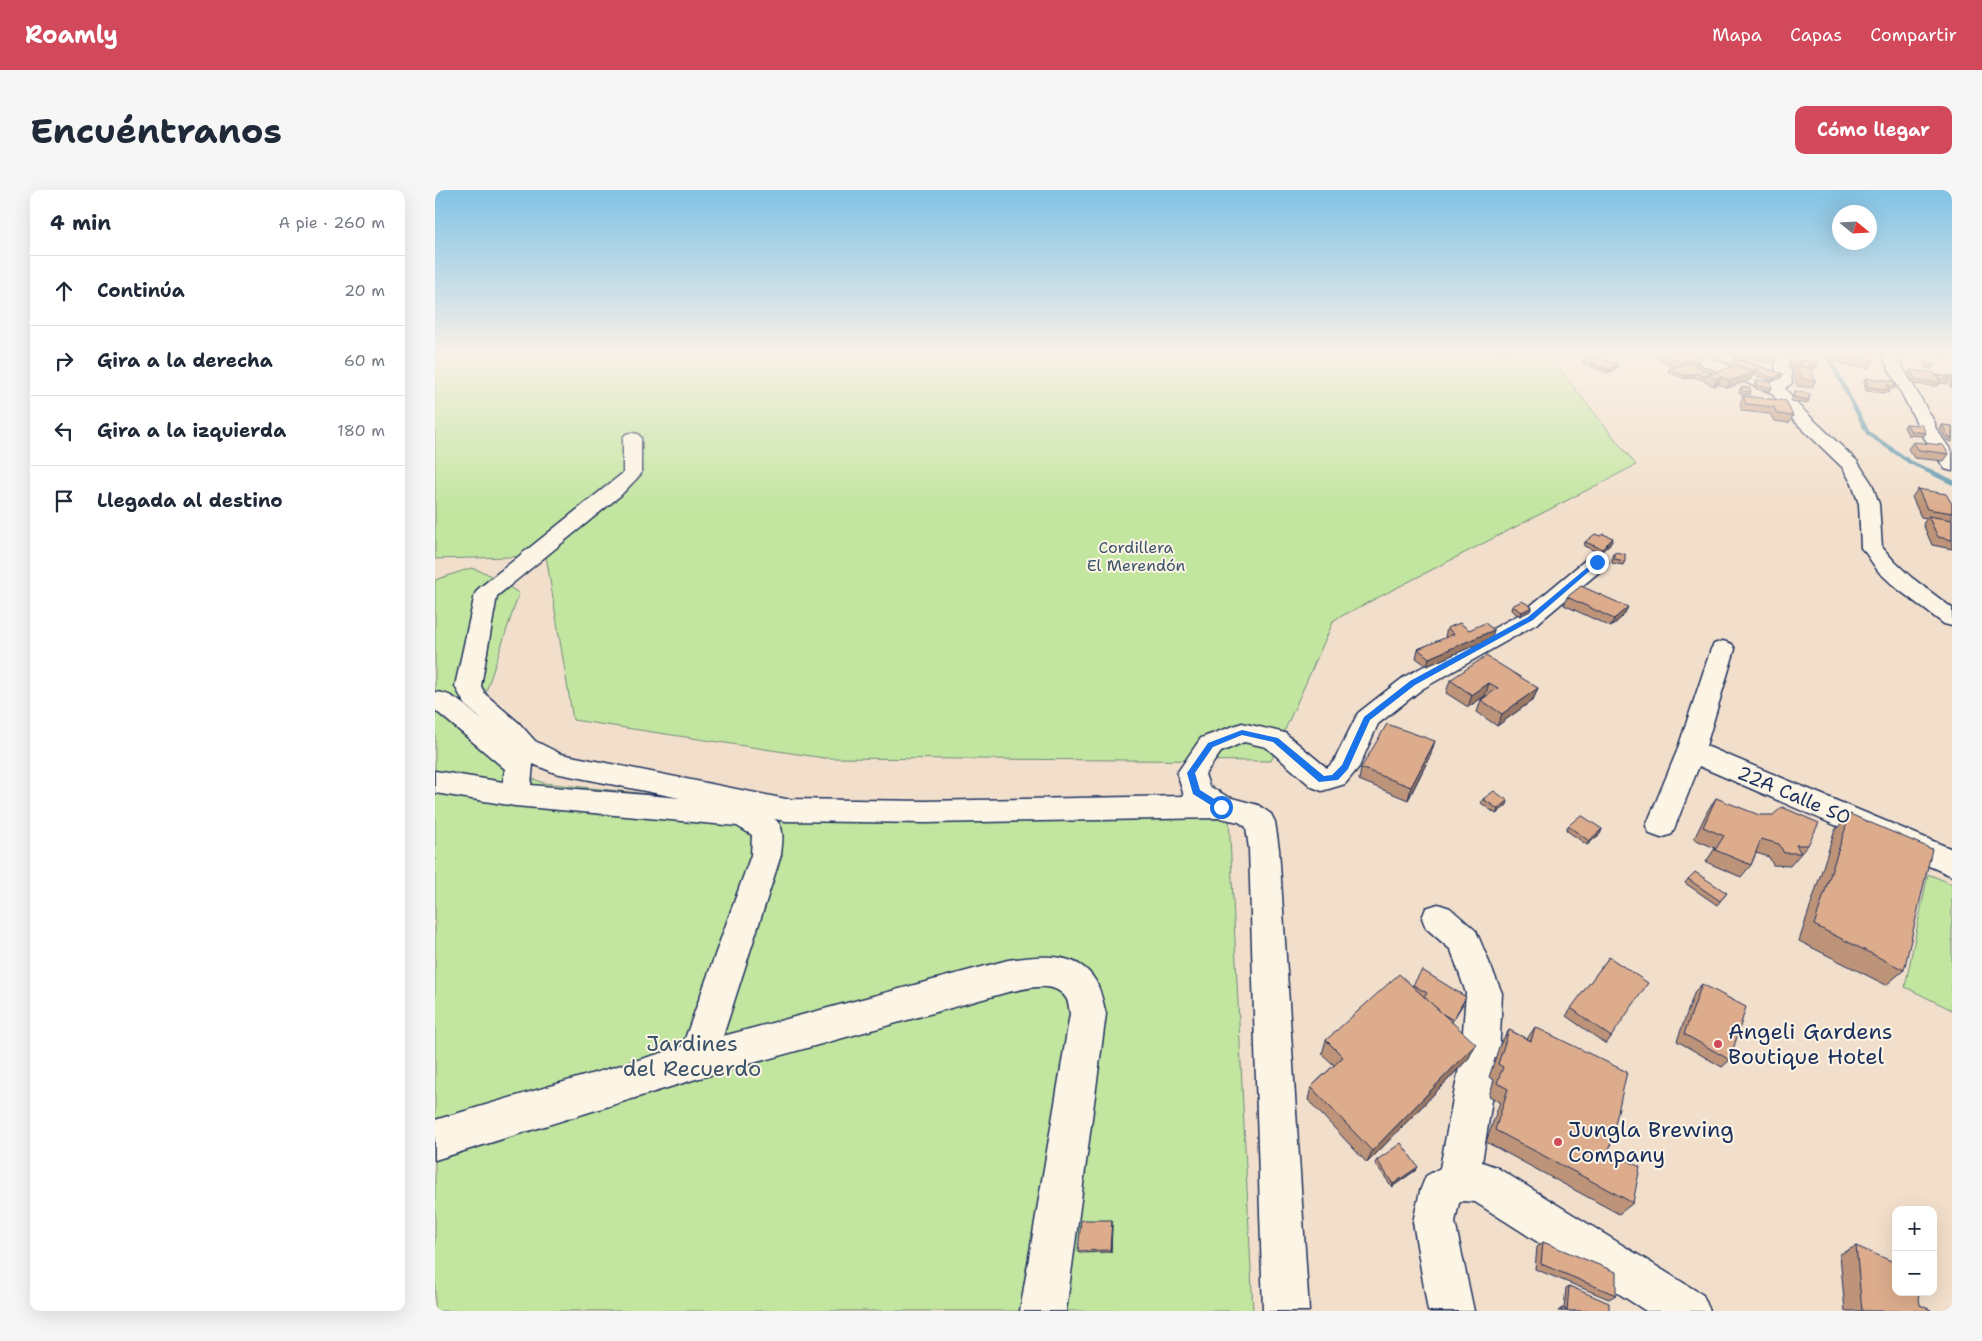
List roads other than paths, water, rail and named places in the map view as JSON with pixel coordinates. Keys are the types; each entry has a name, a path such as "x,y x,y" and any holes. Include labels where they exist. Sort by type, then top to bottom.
{"street":[{"path":"1790,406 1850,465 1862,484 1869,504 1872,548 1886,566 1903,582 1952,619"},
{"path":"1923,406 1935,424 1925,427 1952,465"},
{"path":"632,438 632,474 614,491 486,594 468,686 474,699 510,730 525,748 555,763 787,810 925,812 1221,807 1248,813 1261,822 1264,850 1286,1311"},
{"path":"1221,807 1196,792 1191,773 1211,745 1242,732 1275,740 1322,780 1335,777 1345,767 1367,718 1413,683 1530,618 1597,562"},
{"path":"1661,826 1691,751 1723,649"},
{"path":"435,701 441,701 520,766 515,795"},
{"name":"22A Calle SO","path":"1691,751 1952,863"},
{"path":"435,782 515,795 743,815 767,829 766,855 696,1061"},
{"path":"1438,918 1464,941 1484,993 1480,1057 1458,1180"},
{"path":"435,1140 696,1061 1008,976 1038,972 1064,974 1082,990 1088,1014 1069,1153 1043,1311"},
{"path":"1451,1311 1433,1222 1441,1191 1458,1180 1481,1182 1687,1311"}],"waterway":[{"path":"1854,406 1868,433 1910,462 1929,471"},
{"path":"1927,470 1952,482"}],"place":[{"name":"Angeli Gardens Boutique Hotel","path":"1718,1044"},
{"name":"Jungla Brewing Company","path":"1558,1142"}],"park label":[{"name":"Cordillera El Merendón","path":"1136,556"},
{"name":"Jardines del Recuerdo","path":"692,1056"}]}
